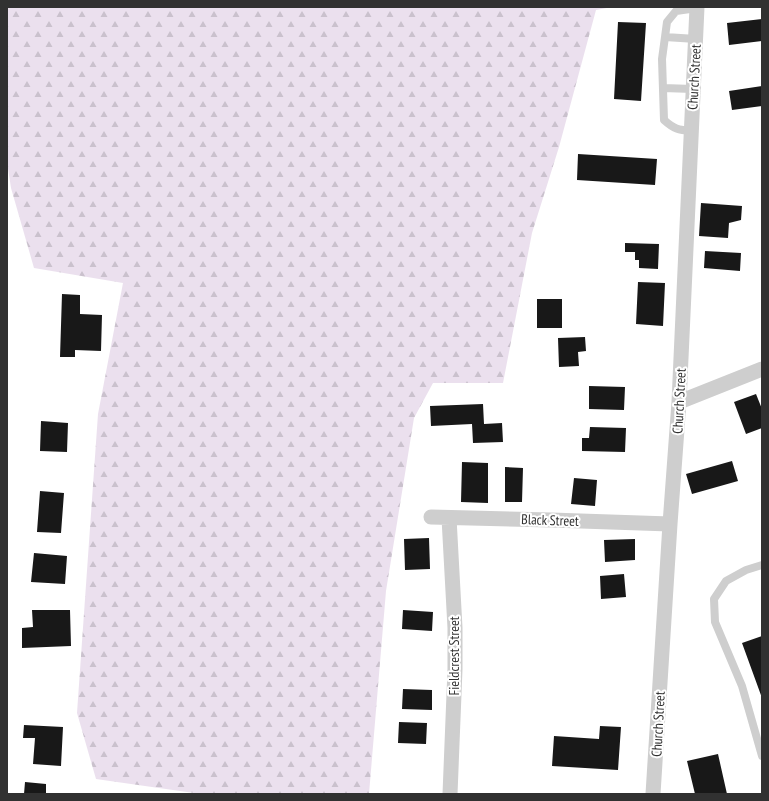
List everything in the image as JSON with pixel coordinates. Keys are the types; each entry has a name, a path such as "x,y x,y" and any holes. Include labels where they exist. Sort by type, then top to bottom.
{"street":[{"name":"Church Street","path":"654,794 670,524 679,402 697,7"},
{"path":"679,402 762,369"},
{"name":"Black Street","path":"431,517 670,524"},
{"name":"Fieldcrest Street","path":"449,518 455,628 450,794"}],"lane":[{"path":"692,131 671,127 664,120 662,59 667,22 676,11 697,7"},
{"path":"665,37 696,39"},
{"path":"663,88 693,89"},
{"path":"762,565 746,570 726,581 714,599 715,622 742,686 762,756"}],"green space":[{"path":"7,7 612,7 596,10 559,147 532,233 503,383 433,383 414,418 386,591 369,794 201,794 96,779 77,713 98,414 123,283 34,268 11,188 7,162"}],"building":[{"path":"762,19 762,41 729,45 727,23"},
{"path":"618,22 646,23 641,101 614,99"},
{"path":"762,86 762,106 732,110 729,91"},
{"path":"578,154 657,159 655,185 577,180"},
{"path":"701,203 742,206 741,220 729,223 728,238 699,236"},
{"path":"625,243 659,244 658,269 639,268 639,260 635,260 635,252 625,252"},
{"path":"705,251 741,253 740,271 704,268"},
{"path":"638,282 665,283 663,326 636,324"},
{"path":"62,294 80,295 80,314 102,315 101,351 75,350 75,357 60,357"},
{"path":"537,299 562,299 562,328 537,328"},
{"path":"585,337 586,351 578,352 579,366 559,367 558,338"},
{"path":"589,386 625,387 624,410 589,409"},
{"path":"756,394 762,409 762,428 746,434 734,402"},
{"path":"483,404 484,424 502,423 503,442 473,443 472,424 431,426 430,406"},
{"path":"41,421 68,423 67,452 40,451"},
{"path":"590,427 626,428 625,452 582,451 582,438 589,438"},
{"path":"732,461 738,481 692,494 686,474"},
{"path":"462,462 488,463 488,503 461,502"},
{"path":"505,467 523,468 522,502 505,502"},
{"path":"574,478 597,480 595,506 571,504"},
{"path":"40,491 64,493 61,533 37,532"},
{"path":"429,538 430,569 405,570 404,539"},
{"path":"635,539 635,560 605,562 604,540"},
{"path":"34,553 67,556 65,584 31,582"},
{"path":"624,574 626,597 601,599 600,576"},
{"path":"32,610 70,610 71,646 22,648 22,628 33,627"},
{"path":"403,610 433,612 432,631 402,629"},
{"path":"762,636 762,698 742,643"},
{"path":"403,689 432,690 432,710 402,709"},
{"path":"399,722 427,723 426,744 398,743"},
{"path":"24,725 63,727 61,766 33,764 35,738 23,738"},
{"path":"600,726 621,727 618,770 552,766 554,736 599,739"},
{"path":"718,754 727,794 695,794 687,761"},
{"path":"25,782 46,784 46,794 24,794"}]}
